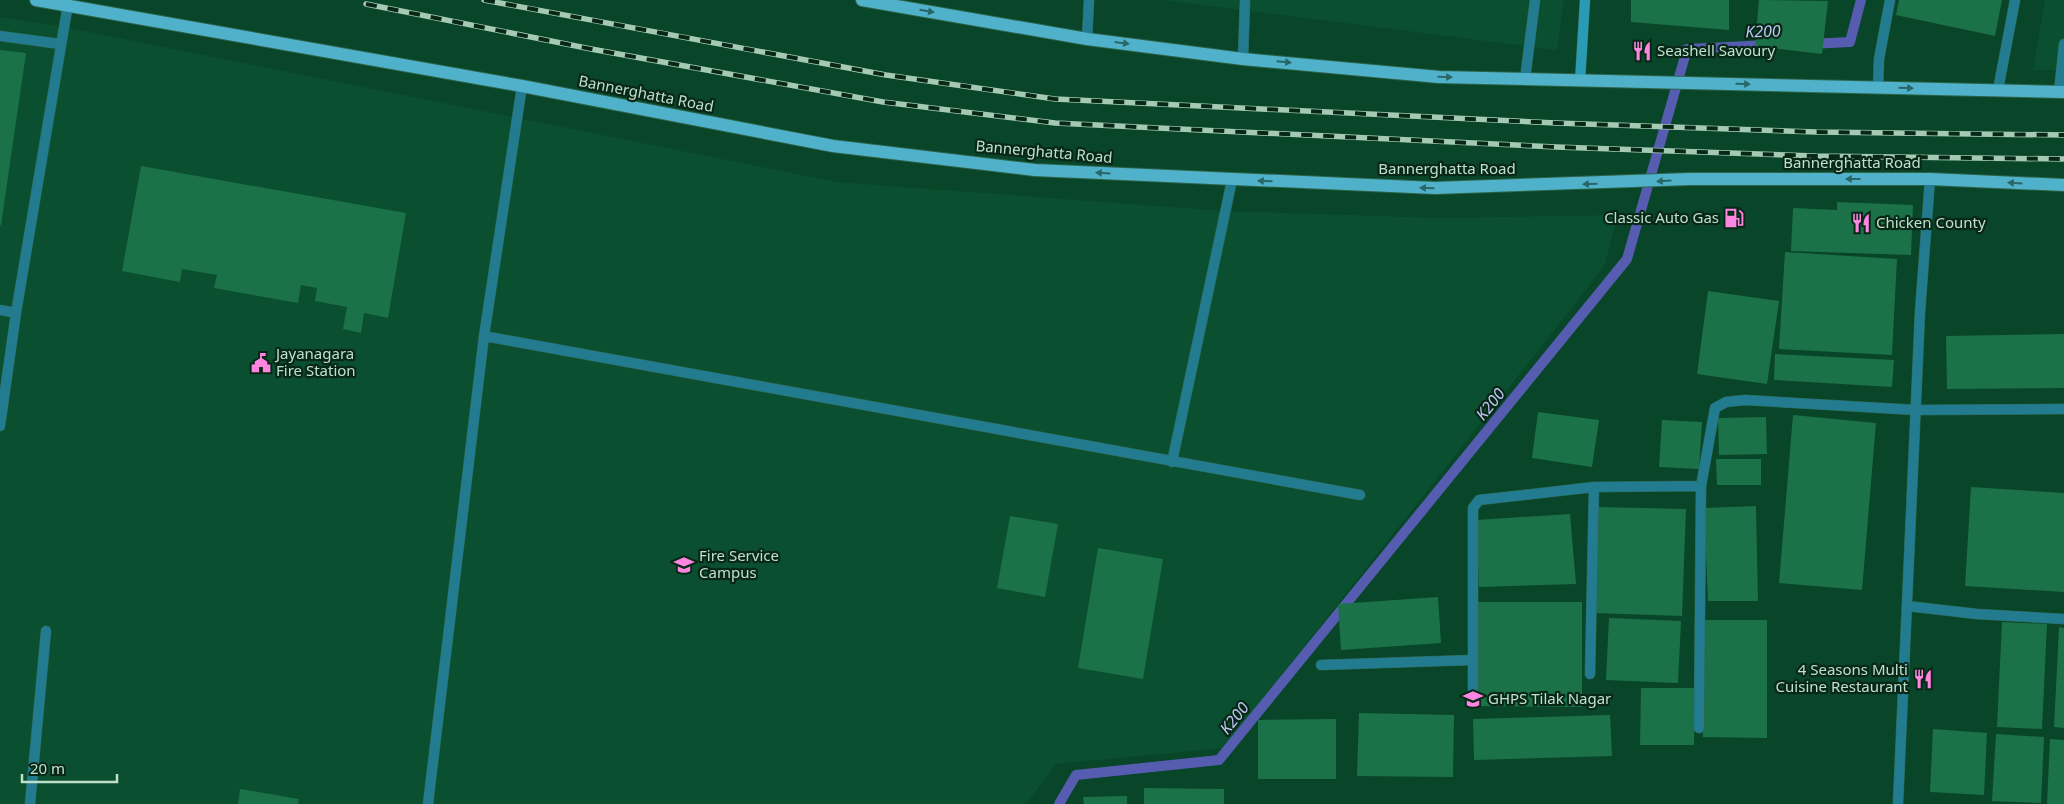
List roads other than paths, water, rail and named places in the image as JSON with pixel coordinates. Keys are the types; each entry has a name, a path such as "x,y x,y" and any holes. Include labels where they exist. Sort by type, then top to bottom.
{"main road":[{"name":"Bannerghatta Road","path":"36,0 68,4 522,86 833,146 1035,170 1435,188 1638,183 1690,179 1930,179 2064,185"},
{"path":"862,0 1087,39 1243,58 1439,77 2061,92"}],"street":[{"path":"1087,39 1089,0"},
{"path":"1243,58 1245,0"},
{"path":"1525,80 1536,0"},
{"path":"1580,81 1585,0"},
{"path":"1878,88 1879,59 1890,0"},
{"path":"1998,90 2015,0"},
{"path":"0,426 16,313 68,4"},
{"path":"0,36 60,44"},
{"path":"2061,92 2064,48"},
{"path":"428,804 484,336 522,86"},
{"path":"1898,804 1916,410 1930,179"},
{"path":"1172,462 1232,180"},
{"path":"0,310 16,313"},
{"path":"484,336 1360,495"},
{"path":"1699,728 1701,486 1715,408 1726,402 1745,400 1916,410 2064,409"},
{"path":"1473,699 1473,508 1479,500 1594,487 1701,486"},
{"path":"1590,674 1594,487"},
{"path":"1907,606 1977,614 2064,619"},
{"path":"30,804 46,630"},
{"path":"1321,666 1472,660"}],"waterway":[{"name":"K200","path":"1810,44 1850,42 1861,0"},
{"name":"K200","path":"1059,804 1076,775 1219,760 1627,259 1687,49 1768,45"}],"railway":[{"path":"484,0 886,75 1055,99 1556,123 1816,132 2064,135"},
{"path":"366,4 591,49 883,102 1055,123 1556,147 1816,156 2064,159"}],"place":[{"name":"Seashell Savoury","path":"1642,51"},
{"name":"Classic Auto Gas","path":"1734,218"},
{"name":"Chicken County","path":"1861,223"},
{"name":"Jayanagara Fire Station","path":"261,363"},
{"name":"Fire Service Campus","path":"684,565"},
{"name":"4 Seasons Multi Cuisine Restaurant","path":"1923,679"},
{"name":"GHPS Tilak Nagar","path":"1473,699"}]}
